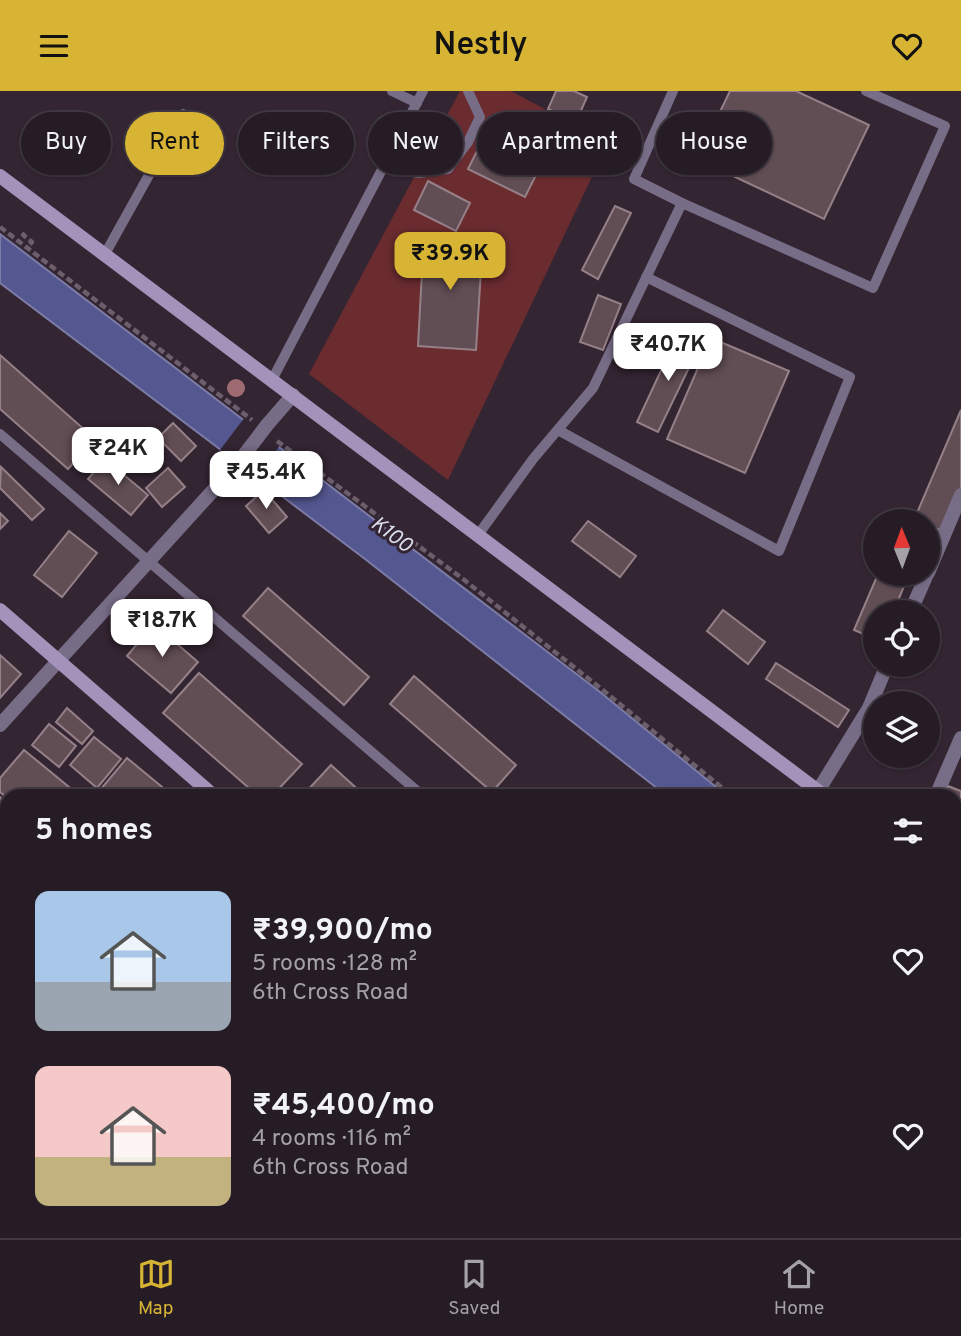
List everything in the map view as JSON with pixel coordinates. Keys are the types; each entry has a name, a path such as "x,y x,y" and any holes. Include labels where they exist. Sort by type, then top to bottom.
{"street":[{"path":"0,176 812,789"},
{"path":"0,725 238,463 293,395"},
{"path":"940,543 961,495"},
{"path":"0,610 206,789"},
{"path":"823,789 869,708 882,677"},
{"path":"939,789 961,737"}],"lane":[{"path":"392,91 417,103"},
{"path":"412,112 423,91"},
{"path":"463,149 480,117 468,91"},
{"path":"673,91 634,179 873,288 945,126 866,91"},
{"path":"105,254 149,175"},
{"path":"272,380 380,175"},
{"path":"478,535 533,459 593,388 682,203"},
{"path":"558,430 779,551 850,377 646,277"},
{"path":"0,434 415,789"}],"path":[{"path":"0,227 244,414"},
{"path":"25,233 23,235 32,242 27,248"},
{"path":"283,446 463,579 723,789"}],"shaded area":[{"path":"460,91 511,91 550,112 477,112 477,175 593,175 448,480 309,374 415,175 463,175 463,112 449,112"}],"water":[{"name":"K100","path":"0,234 600,692 718,789 658,789 365,559 0,283"}],"pier":[{"path":"245,417 281,444 256,477 220,450"}],"building":[{"path":"556,91 574,91 587,97 580,112 554,112 548,109"},
{"path":"730,91 796,91 869,125 824,219 731,175 772,175 772,112 720,112"},
{"path":"477,151 477,173 468,169"},
{"path":"480,175 536,175 525,197"},
{"path":"428,181 470,203 456,231 414,210"},
{"path":"615,206 631,213 598,279 582,270"},
{"path":"424,235 483,238 476,350 418,346"},
{"path":"598,295 621,304 603,350 580,342"},
{"path":"678,334 700,345 658,432 637,422"},
{"path":"711,338 789,371 745,473 667,439"},
{"path":"0,355 95,439 68,469 0,409"},
{"path":"961,410 961,491 944,532 940,530 940,509 919,509"},
{"path":"173,423 196,446 181,461 158,438"},
{"path":"105,459 148,495 131,515 88,479"},
{"path":"1,467 44,509 32,520 0,488"},
{"path":"168,468 185,487 162,507 146,488"},
{"path":"264,490 287,517 269,533 246,506"},
{"path":"0,513 8,521 0,529"},
{"path":"588,521 636,556 620,577 572,541"},
{"path":"69,531 97,553 62,597 34,575"},
{"path":"873,586 904,586 898,600 867,600"},
{"path":"268,588 369,677 344,705 243,616"},
{"path":"863,609 863,634 854,630"},
{"path":"723,610 765,642 748,664 707,631"},
{"path":"154,624 198,662 171,693 127,656"},
{"path":"0,655 21,674 0,698"},
{"path":"776,663 849,710 838,727 766,679"},
{"path":"199,673 302,764 279,789 250,789 163,713"},
{"path":"414,676 516,765 495,789 489,789 390,704"},
{"path":"67,708 93,731 82,744 56,722"},
{"path":"49,724 76,746 59,767 32,745"},
{"path":"94,737 121,759 97,788 70,765"},
{"path":"24,750 71,789 0,789 0,778"},
{"path":"127,758 165,789 101,789"},
{"path":"331,765 357,789 309,789"}]}
